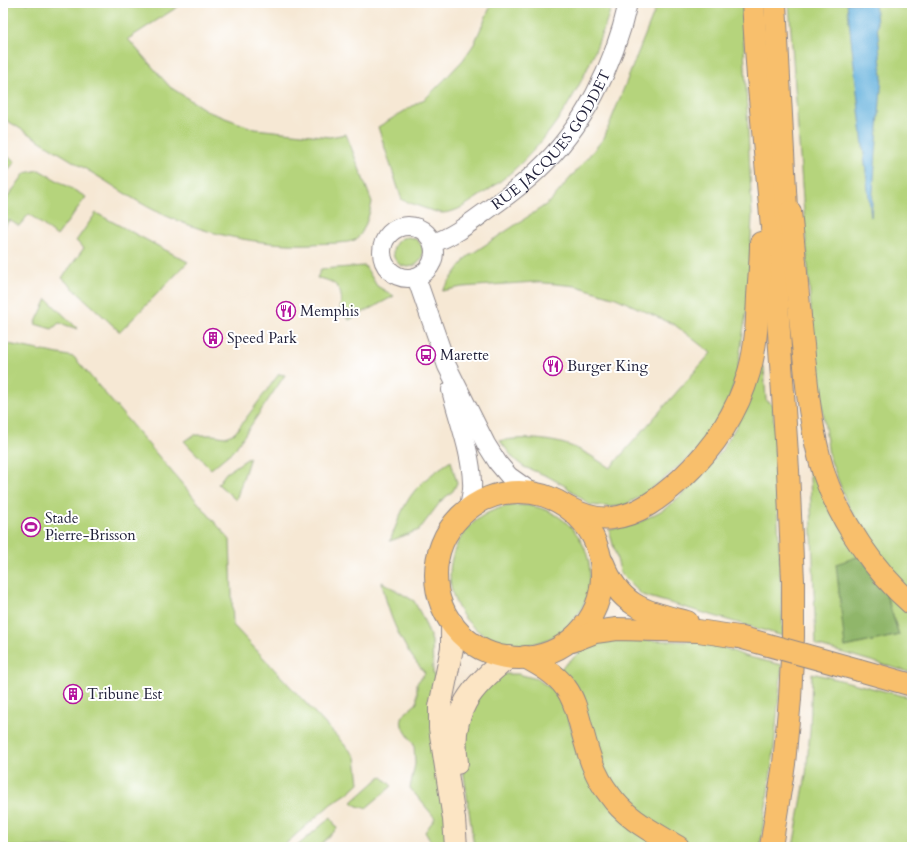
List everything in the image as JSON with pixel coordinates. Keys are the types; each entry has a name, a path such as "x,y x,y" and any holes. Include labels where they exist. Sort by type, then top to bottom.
{"main road":[{"path":"753,3 758,77 772,226 788,470 793,581 793,637 790,706 784,764 771,847"},
{"path":"775,3 790,302 804,524 806,597 806,643 799,745 783,847"},
{"path":"678,847 635,820 609,795 602,785 592,764 577,709 570,693 554,676 517,657 487,651 472,643 452,623 443,605 438,590 438,562 442,545 456,521 468,510 484,500 502,494 515,492 534,493 552,499 584,515 602,518 619,517 645,507 664,494 698,462 721,434 738,402 752,360 757,321 761,228 758,77"},
{"path":"782,126 806,382 819,457 825,476 837,503 853,532 880,571 912,604"},
{"path":"569,508 583,522 590,532 614,585 621,594 638,606 660,615 912,685"},
{"path":"562,646 582,629 590,619 596,607 602,582 600,556"},
{"path":"452,623 452,648 440,707 440,728 454,818 456,847"},
{"path":"468,847 465,810 455,746 457,723 462,707 472,691 487,675 517,657 544,654 590,634 617,629 692,631 739,637"}],"street":[{"name":"RUE JACQUES GODDET","path":"433,243 450,236 461,229 512,192 538,170 560,146 580,118 606,72 618,43 628,3"},
{"path":"410,226 424,231 433,243 434,254 431,265 426,271 416,277 401,277 394,274 388,269 384,262 382,247 385,240 395,230 402,227 410,226"},
{"path":"416,277 447,366 492,454 509,476 534,493"},
{"path":"447,366 456,412 471,472 472,484 468,510"}],"green space":[{"path":"3,3 177,3 179,6 128,39 170,87 209,112 255,129 330,137 346,134 372,202 366,223 361,233 355,240 346,242 296,244 261,242 243,239 226,236 192,226 157,212 139,202 3,118"},
{"path":"492,3 612,3 609,15 592,59 568,105 537,147 519,165 478,197 453,211 439,213 402,200 378,127 426,98 463,60 474,44"},
{"path":"655,3 742,3 752,216 748,301 737,373 729,399 700,448 646,493 625,505 610,507 590,505 565,486 547,476 524,467 514,459 500,441 530,439 562,443 592,456 610,468 711,353 675,325 616,298 576,286 535,282 462,287 442,291 467,257 550,202 604,138 655,10"},
{"path":"789,3 912,3 912,592 904,586 867,536 848,506 829,456 813,339"},
{"path":"3,154 15,161 3,178"},
{"path":"39,170 86,197 57,236 29,214 19,226 9,220 3,230 3,204 25,173"},
{"path":"96,213 188,262 120,332 62,278 84,248 76,241"},
{"path":"408,237 414,238 422,246 422,258 414,266 408,267 402,266 394,258 393,252 394,246 402,238"},
{"path":"365,266 377,286 394,296 349,320 340,308 340,291 334,283 317,278 321,269"},
{"path":"47,299 78,329 59,323 52,329 35,324"},
{"path":"3,343 74,357 230,540 233,625 356,757 359,783 348,793 331,804 282,847 3,847"},
{"path":"757,366 764,368 766,400 773,405 783,636 642,595 621,574 609,530 636,524 668,507 692,485 720,453 737,425"},
{"path":"279,374 285,375 235,449 211,469 184,441 194,435 213,435 225,437 235,433"},
{"path":"809,451 860,556 845,647 899,635 884,588 912,612 912,673 816,645"},
{"path":"250,457 236,500 218,484 226,473"},
{"path":"451,461 457,483 453,491 441,501 419,530 390,541 409,498 423,482 438,469"},
{"path":"527,505 547,510 570,525 585,548 589,561 589,589 585,602 570,625 547,640 534,644 513,645 493,640 470,625 455,602 451,589 450,568 455,548 470,525 493,510 506,506"},
{"path":"860,556 884,588 899,635 845,647 836,564"},
{"path":"382,582 414,601 423,618 432,641 433,672 435,678 447,832 446,847 425,847 431,842 425,832 435,818 410,788 415,764 414,745 402,726 401,717 417,703 417,683 425,673 409,653 397,630 388,607"},
{"path":"595,639 710,642 745,656 782,665 773,758 760,847 689,847 634,814 601,766 558,671"},
{"path":"812,673 912,698 912,847 793,847 806,775 810,731"},
{"path":"502,674 518,674 537,679 552,689 565,706 583,770 662,847 474,847 463,768 468,715 484,688"},
{"path":"381,776 392,786 366,808 357,806 352,802"},
{"path":"331,817 337,829 318,847 296,847"}],"water":[{"path":"847,3 875,3 882,76 871,217"}],"place":[{"name":"Memphis","path":"286,311"},
{"name":"Speed Park","path":"213,338"},
{"name":"Marette","path":"426,355"},
{"name":"Burger King","path":"553,366"},
{"name":"Stade Pierre-Brisson","path":"31,527"},
{"name":"Tribune Est","path":"73,694"}]}
